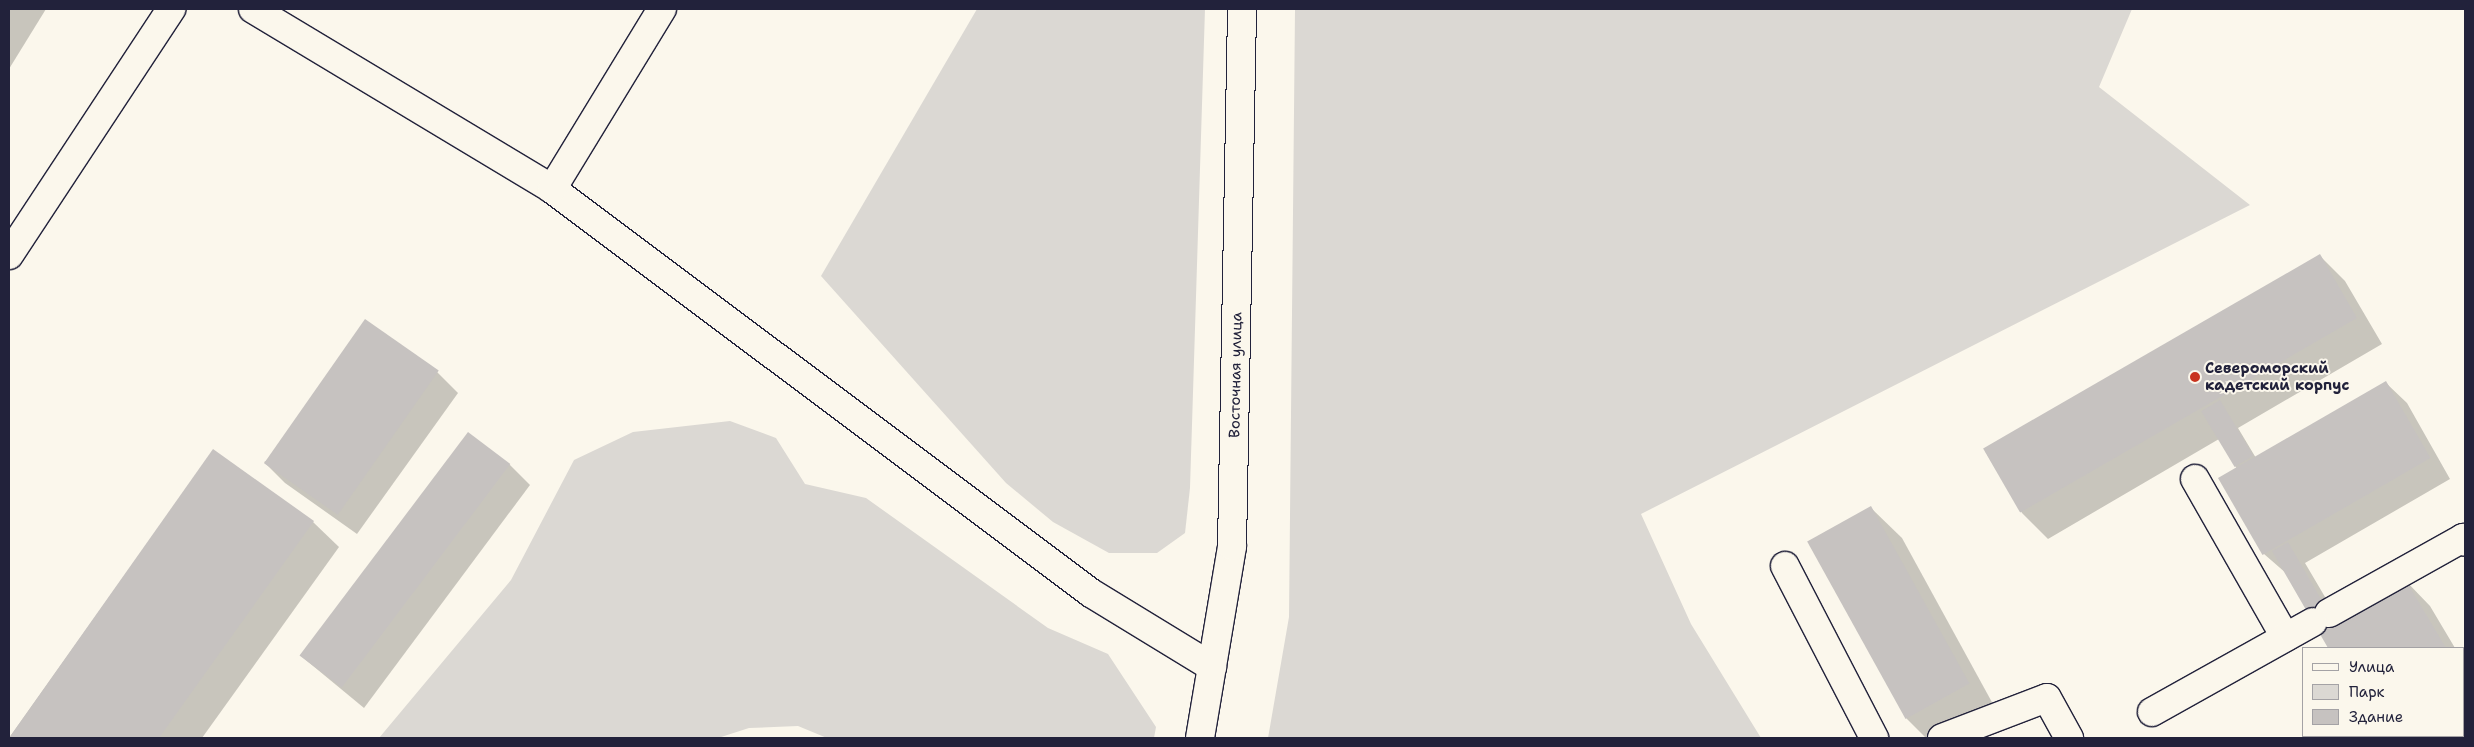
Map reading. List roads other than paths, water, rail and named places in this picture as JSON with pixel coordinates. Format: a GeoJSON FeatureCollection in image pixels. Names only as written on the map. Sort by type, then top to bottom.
{"type":"FeatureCollection","features":[{"type":"Feature","properties":{"kind":"street"},"geometry":{"type":"LineString","coordinates":[[9,255],[171,9]]}},
{"type":"Feature","properties":{"kind":"street"},"geometry":{"type":"LineString","coordinates":[[253,9],[552,190],[1091,592],[1212,667]]}},
{"type":"Feature","properties":{"kind":"street"},"geometry":{"type":"LineString","coordinates":[[552,190],[662,9]]}},
{"type":"Feature","properties":{"kind":"street","name":"Восточная улица"},"geometry":{"type":"LineString","coordinates":[[1200,738],[1232,546],[1242,9]]}},
{"type":"Feature","properties":{"kind":"street"},"geometry":{"type":"LineString","coordinates":[[2195,479],[2285,637]]}},
{"type":"Feature","properties":{"kind":"street"},"geometry":{"type":"LineString","coordinates":[[2152,712],[2463,538],[2465,542]]}},
{"type":"Feature","properties":{"kind":"street"},"geometry":{"type":"LineString","coordinates":[[1785,566],[1874,738]]}},
{"type":"Feature","properties":{"kind":"street"},"geometry":{"type":"LineString","coordinates":[[1942,738],[2047,698],[2070,738]]}},
{"type":"Feature","properties":{"kind":"place","name":"Североморский кадетский корпус"},"geometry":{"type":"Point","coordinates":[2195,377]}}]}
